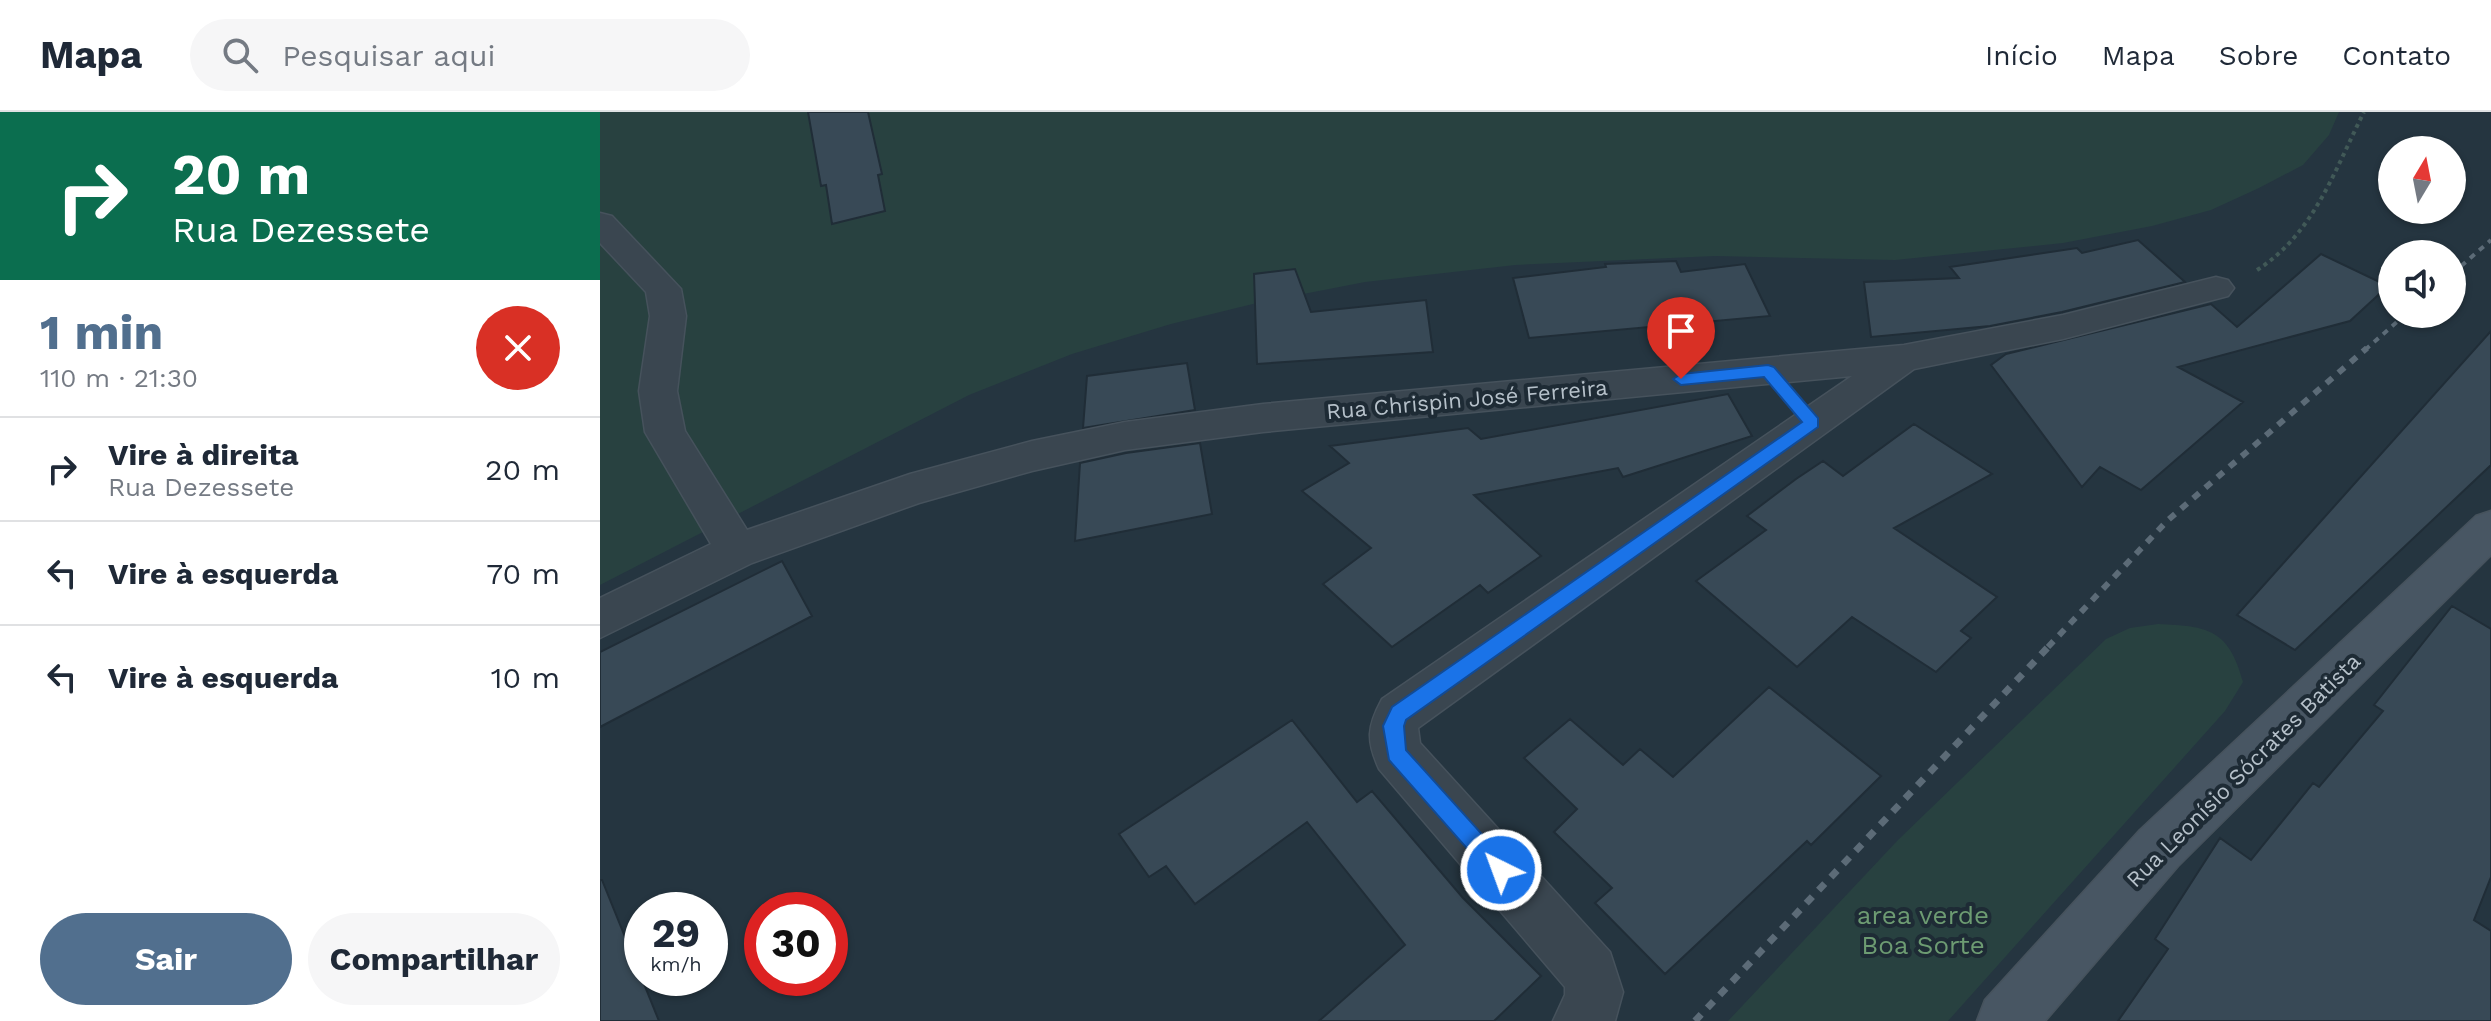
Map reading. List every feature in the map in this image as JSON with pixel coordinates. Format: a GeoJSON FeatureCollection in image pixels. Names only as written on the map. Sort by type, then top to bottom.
{"type":"FeatureCollection","features":[{"type":"Feature","properties":{"kind":"street"},"geometry":{"type":"LineString","coordinates":[[600,223],[663,289],[668,316],[658,391],[665,432],[737,551]]}},
{"type":"Feature","properties":{"kind":"street","name":"Rua Chrispin José Ferreira"},"geometry":{"type":"LineString","coordinates":[[600,619],[737,551],[910,490],[1032,456],[1125,436],[1263,418],[1904,358],[2063,327],[2216,288]]}},
{"type":"Feature","properties":{"kind":"street"},"geometry":{"type":"LineString","coordinates":[[1582,1021],[1595,1000],[1596,987],[1590,972],[1405,764],[1397,753],[1393,726],[1399,714],[1410,705],[1904,358]]}},
{"type":"Feature","properties":{"kind":"street"},"geometry":{"type":"LineString","coordinates":[[1768,371],[1813,423]]}},
{"type":"Feature","properties":{"kind":"street","name":"Rua Leonísio Sócrates Batista"},"geometry":{"type":"LineString","coordinates":[[2006,1021],[2159,848],[2491,528]]}},
{"type":"Feature","properties":{"kind":"path"},"geometry":{"type":"LineString","coordinates":[[2216,288],[2275,262],[2306,227],[2364,112]]}},
{"type":"Feature","properties":{"kind":"green space"},"geometry":{"type":"Polygon","coordinates":[[[600,112],[2339,112],[2329,135],[2303,165],[2259,188],[2211,210],[2152,226],[2063,243],[1895,260],[1715,256],[1515,265],[1365,282],[1171,324],[1072,354],[969,395],[600,585],[600,112]]]}},
{"type":"Feature","properties":{"kind":"green space","name":"area verde Boa Sorte"},"geometry":{"type":"Polygon","coordinates":[[[2158,624],[2191,627],[2214,634],[2231,651],[2243,682],[2225,711],[1948,1021],[1728,1021],[1898,840],[2106,639],[2130,628],[2158,624]]]}},
{"type":"Feature","properties":{"kind":"building"},"geometry":{"type":"Polygon","coordinates":[[[808,112],[868,112],[882,174],[878,175],[885,211],[832,224],[826,185],[821,186],[808,112]]]}},
{"type":"Feature","properties":{"kind":"building"},"geometry":{"type":"Polygon","coordinates":[[[2138,240],[2185,282],[1990,326],[1871,337],[1864,282],[1959,278],[1950,267],[2077,248],[2082,253],[2138,240]]]}},
{"type":"Feature","properties":{"kind":"building"},"geometry":{"type":"Polygon","coordinates":[[[2321,254],[2378,281],[2378,295],[2350,321],[2178,367],[2243,402],[2141,490],[2100,467],[2082,487],[1991,365],[2006,354],[2211,304],[2237,327],[2321,254]]]}},
{"type":"Feature","properties":{"kind":"building"},"geometry":{"type":"Polygon","coordinates":[[[1676,261],[1681,272],[1745,264],[1770,316],[1529,338],[1513,278],[1606,267],[1605,264],[1676,261]]]}},
{"type":"Feature","properties":{"kind":"building"},"geometry":{"type":"Polygon","coordinates":[[[1295,269],[1311,312],[1426,300],[1433,352],[1257,364],[1254,274],[1295,269]]]}},
{"type":"Feature","properties":{"kind":"building"},"geometry":{"type":"Polygon","coordinates":[[[2491,331],[2491,465],[2295,650],[2237,615],[2491,331]]]}},
{"type":"Feature","properties":{"kind":"building"},"geometry":{"type":"Polygon","coordinates":[[[1187,363],[1195,410],[1083,428],[1087,376],[1187,363]]]}},
{"type":"Feature","properties":{"kind":"building"},"geometry":{"type":"Polygon","coordinates":[[[1728,394],[1752,436],[1623,477],[1618,468],[1474,495],[1541,556],[1488,593],[1480,585],[1392,647],[1323,584],[1371,548],[1302,491],[1349,463],[1330,446],[1468,428],[1481,439],[1728,394]]]}},
{"type":"Feature","properties":{"kind":"building"},"geometry":{"type":"Polygon","coordinates":[[[1914,424],[1992,474],[1894,528],[1997,597],[1961,631],[1971,638],[1936,672],[1852,617],[1797,667],[1696,581],[1766,530],[1747,516],[1796,479],[1823,461],[1843,476],[1914,424]]]}},
{"type":"Feature","properties":{"kind":"building"},"geometry":{"type":"Polygon","coordinates":[[[1200,443],[1212,514],[1075,541],[1080,463],[1200,443]]]}},
{"type":"Feature","properties":{"kind":"building"},"geometry":{"type":"Polygon","coordinates":[[[782,561],[812,616],[600,727],[600,652],[782,561]]]}},
{"type":"Feature","properties":{"kind":"building"},"geometry":{"type":"Polygon","coordinates":[[[2452,606],[2491,629],[2491,877],[2474,920],[2491,931],[2491,1021],[2118,1021],[2168,949],[2155,939],[2220,838],[2251,860],[2313,783],[2319,787],[2383,711],[2374,705],[2452,606]]]}},
{"type":"Feature","properties":{"kind":"building"},"geometry":{"type":"Polygon","coordinates":[[[1769,687],[1881,776],[1811,845],[1807,841],[1665,974],[1595,903],[1612,888],[1554,832],[1577,809],[1524,758],[1570,719],[1623,765],[1640,749],[1673,777],[1769,687]]]}},
{"type":"Feature","properties":{"kind":"building"},"geometry":{"type":"Polygon","coordinates":[[[1292,720],[1357,802],[1372,791],[1463,898],[1541,976],[1494,1021],[1319,1021],[1405,945],[1307,822],[1195,904],[1166,866],[1149,877],[1119,834],[1292,720]]]}},
{"type":"Feature","properties":{"kind":"building"},"geometry":{"type":"Polygon","coordinates":[[[602,880],[624,934],[624,996],[649,996],[659,1021],[600,1021],[602,880]]]}},
{"type":"Feature","properties":{"kind":"railway"},"geometry":{"type":"LineString","coordinates":[[2466,262],[2491,240]]}},
{"type":"Feature","properties":{"kind":"railway"},"geometry":{"type":"LineString","coordinates":[[2365,350],[2390,328]]}},
{"type":"Feature","properties":{"kind":"railway"},"geometry":{"type":"LineString","coordinates":[[2048,647],[2168,520],[2367,348]]}},
{"type":"Feature","properties":{"kind":"railway"},"geometry":{"type":"LineString","coordinates":[[1695,1021],[2050,645]]}},
{"type":"Feature","properties":{"kind":"route"},"geometry":{"type":"LineString","coordinates":[[1501,870],[1405,764],[1393,741],[1393,726],[1399,714],[1410,705],[1813,423],[1768,371],[1681,379]]}}]}
